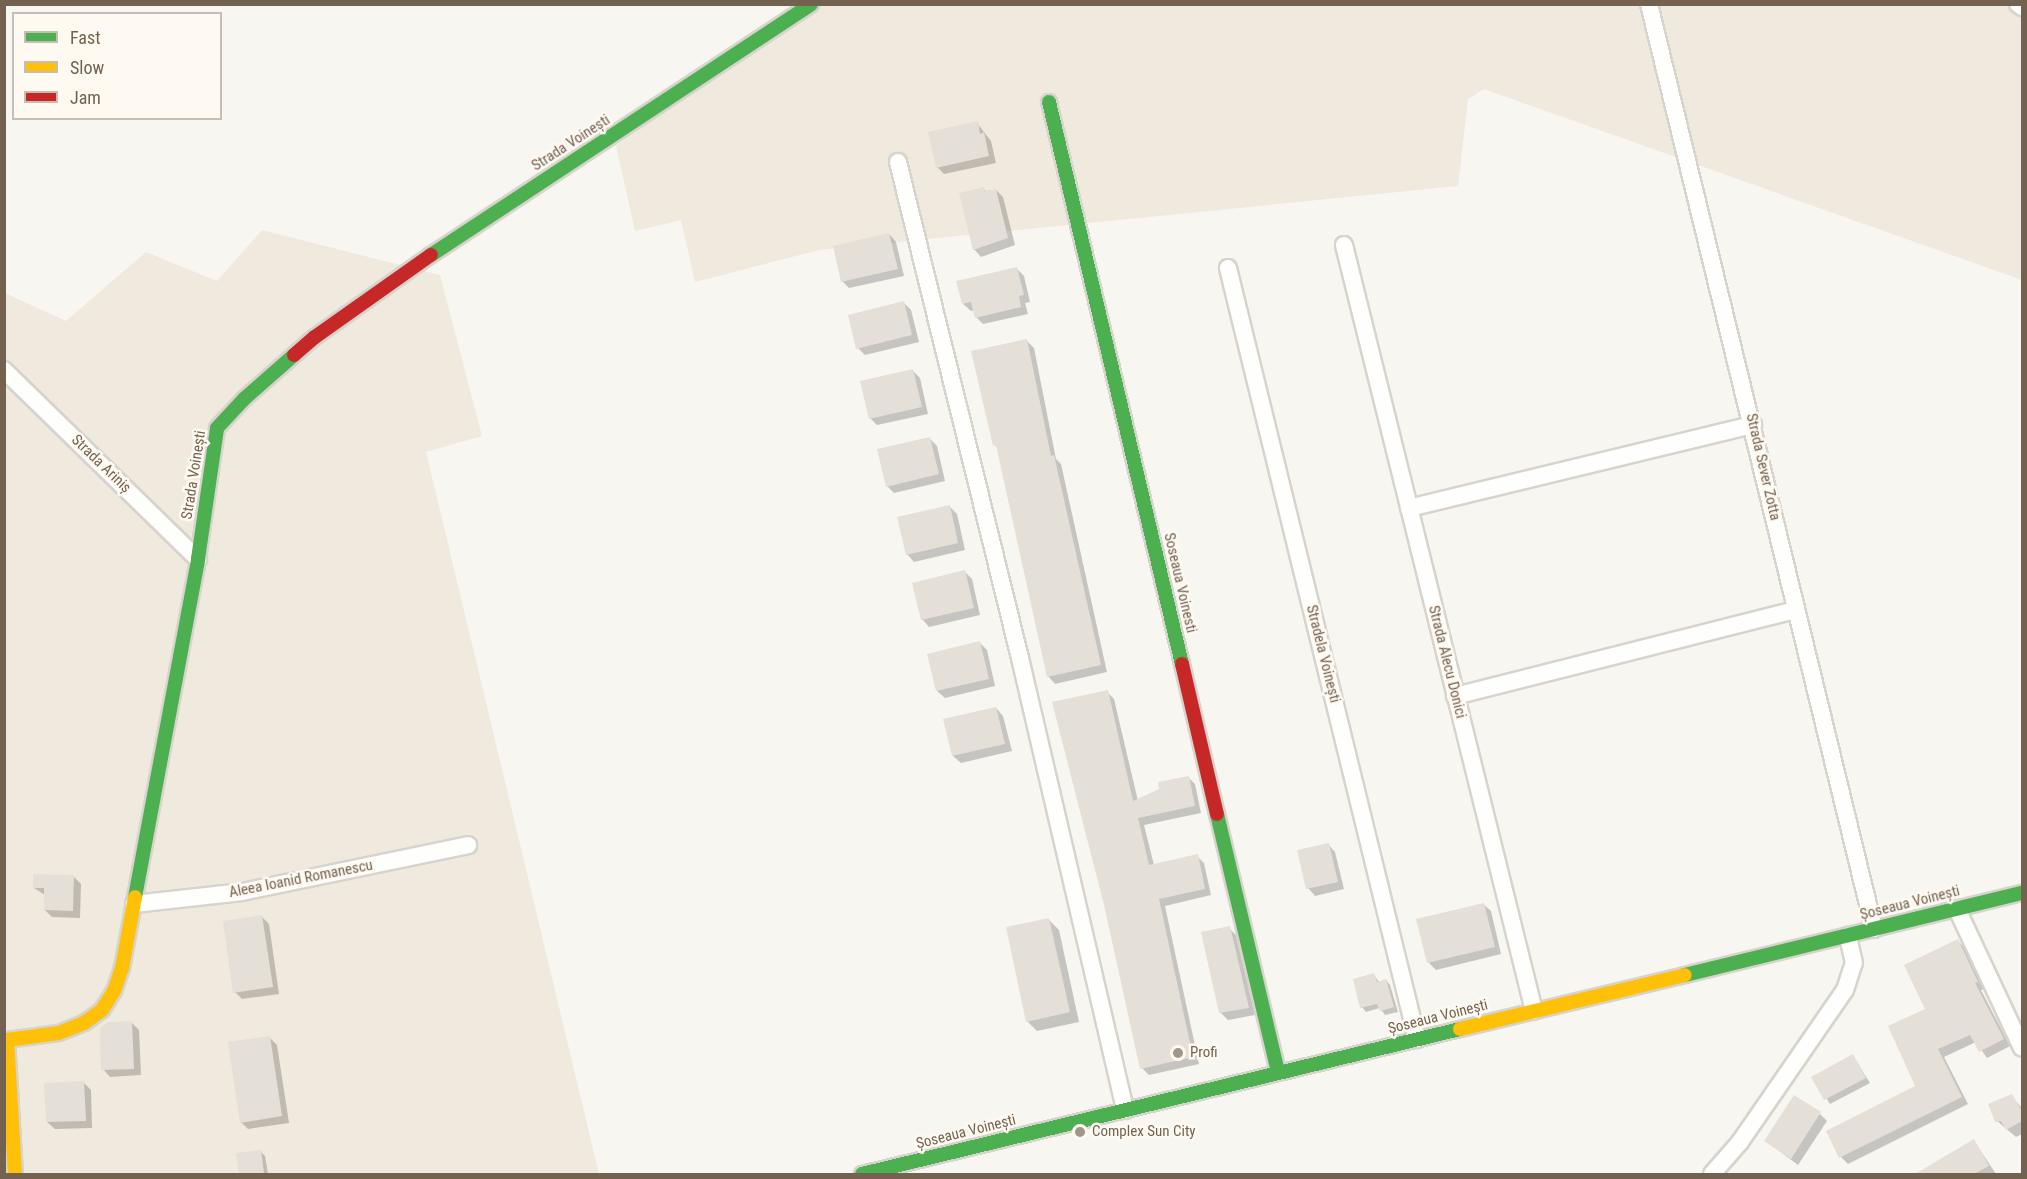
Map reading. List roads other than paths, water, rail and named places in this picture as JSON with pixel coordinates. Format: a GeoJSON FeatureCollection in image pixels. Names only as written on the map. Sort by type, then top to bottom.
{"type":"FeatureCollection","features":[{"type":"Feature","properties":{"kind":"street","name":"Strada Voinești"},"geometry":{"type":"LineString","coordinates":[[15,1174],[6,1040],[58,1033],[84,1023],[102,1010],[114,991],[122,969],[198,559],[217,428],[244,399],[315,337],[440,249],[811,4]]}},
{"type":"Feature","properties":{"kind":"street","name":"Strada Sever Zotta"},"geometry":{"type":"LineString","coordinates":[[1649,4],[1874,929]]}},
{"type":"Feature","properties":{"kind":"street"},"geometry":{"type":"LineString","coordinates":[[2018,4],[2022,7]]}},
{"type":"Feature","properties":{"kind":"street","name":"Soseaua Voinesti"},"geometry":{"type":"LineString","coordinates":[[1049,102],[1278,1072]]}},
{"type":"Feature","properties":{"kind":"street"},"geometry":{"type":"LineString","coordinates":[[898,162],[1018,648],[1125,1110]]}},
{"type":"Feature","properties":{"kind":"street","name":"Strada Alecu Donici"},"geometry":{"type":"LineString","coordinates":[[1344,245],[1534,1011]]}},
{"type":"Feature","properties":{"kind":"street","name":"Stradela Voinești"},"geometry":{"type":"LineString","coordinates":[[1228,268],[1417,1039]]}},
{"type":"Feature","properties":{"kind":"street","name":"Strada Ariniș"},"geometry":{"type":"LineString","coordinates":[[4,370],[198,559]]}},
{"type":"Feature","properties":{"kind":"street"},"geometry":{"type":"LineString","coordinates":[[1409,508],[1753,425]]}},
{"type":"Feature","properties":{"kind":"street"},"geometry":{"type":"LineString","coordinates":[[1455,696],[1796,610]]}},
{"type":"Feature","properties":{"kind":"street","name":"Aleea Ioanid Romanescu"},"geometry":{"type":"LineString","coordinates":[[134,904],[242,892],[468,845]]}},
{"type":"Feature","properties":{"kind":"street","name":"Șoseaua Voinești"},"geometry":{"type":"LineString","coordinates":[[862,1174],[2022,893]]}},
{"type":"Feature","properties":{"kind":"street"},"geometry":{"type":"LineString","coordinates":[[1957,909],[2022,1048]]}},
{"type":"Feature","properties":{"kind":"street"},"geometry":{"type":"LineString","coordinates":[[1712,1174],[1740,1142],[1845,990],[1854,963],[1848,936]]}},
{"type":"Feature","properties":{"kind":"place","name":"Profi"},"geometry":{"type":"Point","coordinates":[1178,1053]}},
{"type":"Feature","properties":{"kind":"place","name":"Complex Sun City"},"geometry":{"type":"Point","coordinates":[1080,1132]}}]}
